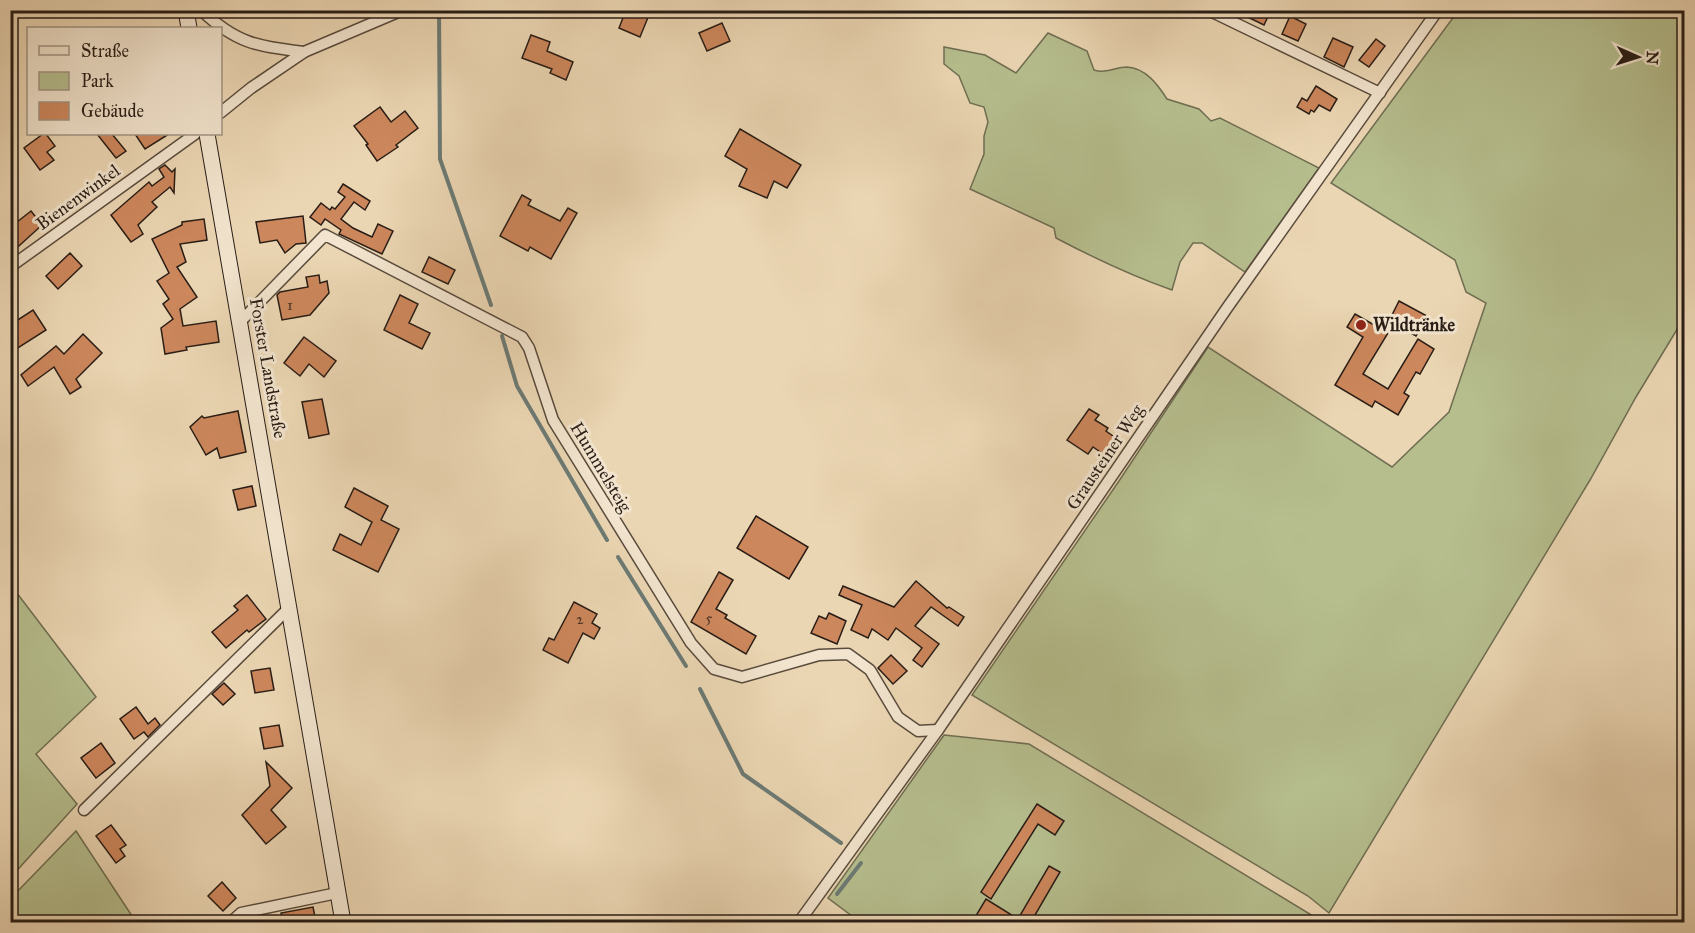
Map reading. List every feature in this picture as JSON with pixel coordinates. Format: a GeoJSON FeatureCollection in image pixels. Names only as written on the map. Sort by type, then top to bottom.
{"type":"FeatureCollection","features":[{"type":"Feature","properties":{"kind":"main road"},"geometry":{"type":"LineString","coordinates":[[186,10],[189,27]]}},
{"type":"Feature","properties":{"kind":"main road","name":"Forster Landstraße"},"geometry":{"type":"LineString","coordinates":[[207,135],[343,922]]}},
{"type":"Feature","properties":{"kind":"street"},"geometry":{"type":"LineString","coordinates":[[201,10],[236,38],[262,46],[304,52]]}},
{"type":"Feature","properties":{"kind":"street"},"geometry":{"type":"LineString","coordinates":[[222,111],[251,88],[304,52],[403,10]]}},
{"type":"Feature","properties":{"kind":"street"},"geometry":{"type":"LineString","coordinates":[[1208,10],[1380,93]]}},
{"type":"Feature","properties":{"kind":"street","name":"Grausteiner Weg"},"geometry":{"type":"LineString","coordinates":[[799,922],[938,730],[1206,339],[1438,10]]}},
{"type":"Feature","properties":{"kind":"street","name":"Bienenwinkel"},"geometry":{"type":"LineString","coordinates":[[10,267],[194,135]]}},
{"type":"Feature","properties":{"kind":"street","name":"Hummelsteig"},"geometry":{"type":"LineString","coordinates":[[241,321],[325,235],[522,337],[529,348],[553,420],[691,643],[714,669],[742,677],[819,655],[848,654],[870,670],[898,717],[918,731],[938,730]]}},
{"type":"Feature","properties":{"kind":"street"},"geometry":{"type":"LineString","coordinates":[[84,810],[288,609]]}},
{"type":"Feature","properties":{"kind":"street"},"geometry":{"type":"LineString","coordinates":[[231,922],[241,913],[337,893]]}},
{"type":"Feature","properties":{"kind":"green space"},"geometry":{"type":"Polygon","coordinates":[[[1458,11],[1684,11],[1684,318],[1636,397],[1590,480],[1329,913],[1308,896],[972,695],[1208,347],[1392,467],[1449,412],[1486,303],[1466,292],[1455,260],[1331,183],[1458,11]]]}},
{"type":"Feature","properties":{"kind":"green space"},"geometry":{"type":"Polygon","coordinates":[[[1048,33],[1087,51],[1094,70],[1103,71],[1127,67],[1140,70],[1155,83],[1167,99],[1199,109],[1211,121],[1220,118],[1319,168],[1245,272],[1202,243],[1193,243],[1180,262],[1172,290],[1085,253],[1056,238],[1054,228],[970,189],[984,154],[984,136],[988,122],[984,107],[970,103],[959,76],[944,64],[944,47],[985,55],[1016,73],[1048,33]]]}},
{"type":"Feature","properties":{"kind":"green space"},"geometry":{"type":"Polygon","coordinates":[[[10,584],[96,697],[36,754],[77,804],[11,877],[10,584]]]}},
{"type":"Feature","properties":{"kind":"green space"},"geometry":{"type":"Polygon","coordinates":[[[944,735],[1029,744],[1323,922],[860,922],[828,898],[944,735]]]}},
{"type":"Feature","properties":{"kind":"green space"},"geometry":{"type":"Polygon","coordinates":[[[76,831],[136,922],[11,922],[11,898],[76,831]]]}},
{"type":"Feature","properties":{"kind":"building"},"geometry":{"type":"Polygon","coordinates":[[[626,10],[651,10],[640,37],[619,28],[626,10]]]}},
{"type":"Feature","properties":{"kind":"building"},"geometry":{"type":"Polygon","coordinates":[[[1233,10],[1271,10],[1264,25],[1233,10]]]}},
{"type":"Feature","properties":{"kind":"building"},"geometry":{"type":"Polygon","coordinates":[[[1290,16],[1306,24],[1298,41],[1282,34],[1290,16]]]}},
{"type":"Feature","properties":{"kind":"building"},"geometry":{"type":"Polygon","coordinates":[[[722,23],[730,41],[707,51],[699,33],[722,23]]]}},
{"type":"Feature","properties":{"kind":"building"},"geometry":{"type":"Polygon","coordinates":[[[531,35],[550,42],[547,51],[573,62],[566,80],[550,73],[552,69],[522,58],[531,35]]]}},
{"type":"Feature","properties":{"kind":"building"},"geometry":{"type":"Polygon","coordinates":[[[1333,38],[1353,47],[1344,67],[1324,57],[1333,38]]]}},
{"type":"Feature","properties":{"kind":"building"},"geometry":{"type":"Polygon","coordinates":[[[1376,39],[1385,46],[1369,67],[1359,60],[1376,39]]]}},
{"type":"Feature","properties":{"kind":"building"},"geometry":{"type":"Polygon","coordinates":[[[1316,86],[1337,99],[1330,111],[1319,105],[1314,112],[1311,110],[1309,114],[1297,107],[1302,98],[1307,101],[1316,86]]]}},
{"type":"Feature","properties":{"kind":"building"},"geometry":{"type":"Polygon","coordinates":[[[380,107],[391,122],[405,111],[418,128],[396,145],[398,147],[377,161],[366,145],[368,144],[354,126],[380,107]]]}},
{"type":"Feature","properties":{"kind":"building"},"geometry":{"type":"Polygon","coordinates":[[[740,129],[801,165],[787,188],[774,181],[767,198],[739,186],[747,169],[725,156],[740,129]]]}},
{"type":"Feature","properties":{"kind":"building"},"geometry":{"type":"Polygon","coordinates":[[[42,135],[47,135],[55,146],[47,152],[54,160],[40,170],[24,148],[42,135]]]}},
{"type":"Feature","properties":{"kind":"building"},"geometry":{"type":"Polygon","coordinates":[[[98,135],[113,135],[126,151],[116,158],[98,135]]]}},
{"type":"Feature","properties":{"kind":"building"},"geometry":{"type":"Polygon","coordinates":[[[136,135],[167,135],[145,149],[136,135]]]}},
{"type":"Feature","properties":{"kind":"building"},"geometry":{"type":"Polygon","coordinates":[[[165,165],[172,172],[175,169],[174,193],[170,187],[152,202],[157,207],[138,225],[143,234],[131,242],[111,215],[149,182],[152,186],[164,177],[159,169],[165,165]]]}},
{"type":"Feature","properties":{"kind":"building"},"geometry":{"type":"Polygon","coordinates":[[[343,184],[370,201],[365,210],[354,202],[341,219],[372,237],[378,224],[393,231],[382,254],[339,234],[341,230],[325,219],[321,225],[310,217],[321,203],[330,210],[332,207],[335,209],[345,197],[338,192],[343,184]]]}},
{"type":"Feature","properties":{"kind":"building"},"geometry":{"type":"Polygon","coordinates":[[[522,195],[531,200],[528,205],[560,221],[568,208],[577,213],[551,259],[530,247],[528,251],[500,236],[522,195]]]}},
{"type":"Feature","properties":{"kind":"building"},"geometry":{"type":"Polygon","coordinates":[[[31,211],[42,225],[10,254],[10,215],[17,222],[31,211]]]}},
{"type":"Feature","properties":{"kind":"building"},"geometry":{"type":"Polygon","coordinates":[[[303,216],[306,243],[296,244],[285,253],[277,240],[260,243],[256,222],[303,216]]]}},
{"type":"Feature","properties":{"kind":"building"},"geometry":{"type":"Polygon","coordinates":[[[204,219],[207,240],[180,244],[186,262],[177,267],[197,297],[180,309],[183,326],[216,321],[219,342],[186,347],[187,350],[165,354],[161,328],[173,319],[163,304],[169,299],[157,281],[169,273],[152,239],[182,225],[182,222],[204,219]]]}},
{"type":"Feature","properties":{"kind":"building"},"geometry":{"type":"Polygon","coordinates":[[[70,253],[82,266],[58,289],[46,276],[70,253]]]}},
{"type":"Feature","properties":{"kind":"building"},"geometry":{"type":"Polygon","coordinates":[[[429,257],[455,270],[448,284],[422,272],[429,257]]]}},
{"type":"Feature","properties":{"kind":"building"},"geometry":{"type":"Polygon","coordinates":[[[319,275],[320,283],[327,281],[329,293],[310,315],[282,320],[277,295],[280,292],[308,287],[306,277],[319,275]]]}},
{"type":"Feature","properties":{"kind":"building"},"geometry":{"type":"Polygon","coordinates":[[[400,295],[418,304],[409,323],[430,333],[422,349],[384,330],[400,295]]]}},
{"type":"Feature","properties":{"kind":"building"},"geometry":{"type":"Polygon","coordinates":[[[1399,301],[1427,316],[1416,336],[1389,321],[1399,301]]]}},
{"type":"Feature","properties":{"kind":"building"},"geometry":{"type":"Polygon","coordinates":[[[33,310],[46,330],[10,353],[10,325],[33,310]]]}},
{"type":"Feature","properties":{"kind":"building"},"geometry":{"type":"Polygon","coordinates":[[[1355,314],[1388,333],[1363,374],[1388,389],[1418,339],[1434,349],[1420,374],[1416,372],[1404,393],[1409,396],[1398,415],[1375,401],[1372,407],[1335,385],[1363,337],[1347,327],[1355,314]]]}},
{"type":"Feature","properties":{"kind":"building"},"geometry":{"type":"Polygon","coordinates":[[[83,334],[102,353],[76,379],[81,387],[70,394],[54,367],[28,386],[21,375],[56,346],[64,354],[83,334]]]}},
{"type":"Feature","properties":{"kind":"building"},"geometry":{"type":"Polygon","coordinates":[[[304,337],[336,361],[324,377],[309,364],[300,376],[284,363],[304,337]]]}},
{"type":"Feature","properties":{"kind":"building"},"geometry":{"type":"Polygon","coordinates":[[[322,399],[329,434],[309,438],[302,402],[322,399]]]}},
{"type":"Feature","properties":{"kind":"building"},"geometry":{"type":"Polygon","coordinates":[[[1089,409],[1099,415],[1095,420],[1108,428],[1106,431],[1120,441],[1109,458],[1093,447],[1088,454],[1067,440],[1089,409]]]}},
{"type":"Feature","properties":{"kind":"building"},"geometry":{"type":"Polygon","coordinates":[[[238,411],[246,452],[220,458],[217,448],[206,455],[190,427],[202,416],[204,418],[238,411]]]}},
{"type":"Feature","properties":{"kind":"building"},"geometry":{"type":"Polygon","coordinates":[[[252,486],[256,506],[238,510],[233,490],[252,486]]]}},
{"type":"Feature","properties":{"kind":"building"},"geometry":{"type":"Polygon","coordinates":[[[354,488],[388,506],[381,520],[399,529],[378,572],[333,550],[340,534],[361,545],[372,522],[345,507],[354,488]]]}},
{"type":"Feature","properties":{"kind":"building"},"geometry":{"type":"Polygon","coordinates":[[[756,516],[808,547],[789,579],[737,548],[756,516]]]}},
{"type":"Feature","properties":{"kind":"building"},"geometry":{"type":"Polygon","coordinates":[[[719,572],[733,580],[716,609],[727,615],[725,618],[756,636],[746,654],[691,622],[719,572]]]}},
{"type":"Feature","properties":{"kind":"building"},"geometry":{"type":"Polygon","coordinates":[[[916,581],[947,608],[949,607],[964,617],[958,626],[931,607],[915,626],[939,644],[922,667],[913,660],[922,648],[896,628],[888,640],[872,629],[868,638],[851,630],[862,605],[839,595],[843,586],[894,607],[916,581]]]}},
{"type":"Feature","properties":{"kind":"building"},"geometry":{"type":"Polygon","coordinates":[[[247,595],[266,619],[249,632],[247,630],[226,648],[212,632],[238,610],[234,606],[247,595]]]}},
{"type":"Feature","properties":{"kind":"building"},"geometry":{"type":"Polygon","coordinates":[[[574,602],[597,614],[592,623],[600,628],[594,639],[583,633],[568,663],[543,650],[549,638],[554,640],[574,602]]]}},
{"type":"Feature","properties":{"kind":"building"},"geometry":{"type":"Polygon","coordinates":[[[829,613],[846,621],[837,644],[811,633],[819,616],[826,619],[829,613]]]}},
{"type":"Feature","properties":{"kind":"building"},"geometry":{"type":"Polygon","coordinates":[[[891,655],[907,671],[893,684],[878,668],[891,655]]]}},
{"type":"Feature","properties":{"kind":"building"},"geometry":{"type":"Polygon","coordinates":[[[270,668],[274,690],[255,693],[251,671],[270,668]]]}},
{"type":"Feature","properties":{"kind":"building"},"geometry":{"type":"Polygon","coordinates":[[[224,683],[235,694],[223,705],[212,694],[224,683]]]}},
{"type":"Feature","properties":{"kind":"building"},"geometry":{"type":"Polygon","coordinates":[[[136,707],[148,724],[155,718],[160,725],[148,737],[144,732],[134,739],[120,719],[136,707]]]}},
{"type":"Feature","properties":{"kind":"building"},"geometry":{"type":"Polygon","coordinates":[[[279,725],[283,746],[264,749],[260,728],[279,725]]]}},
{"type":"Feature","properties":{"kind":"building"},"geometry":{"type":"Polygon","coordinates":[[[101,743],[115,763],[96,778],[81,758],[101,743]]]}},
{"type":"Feature","properties":{"kind":"building"},"geometry":{"type":"Polygon","coordinates":[[[266,762],[292,788],[271,810],[286,827],[266,844],[242,815],[270,786],[266,762]]]}},
{"type":"Feature","properties":{"kind":"building"},"geometry":{"type":"Polygon","coordinates":[[[1037,804],[1064,821],[1055,835],[1038,824],[991,899],[981,892],[1037,804]]]}},
{"type":"Feature","properties":{"kind":"building"},"geometry":{"type":"Polygon","coordinates":[[[111,825],[126,845],[120,849],[125,856],[116,863],[96,836],[111,825]]]}},
{"type":"Feature","properties":{"kind":"building"},"geometry":{"type":"Polygon","coordinates":[[[1049,866],[1060,872],[1031,922],[980,922],[974,919],[986,899],[1018,919],[1049,866]]]}},
{"type":"Feature","properties":{"kind":"building"},"geometry":{"type":"Polygon","coordinates":[[[222,882],[236,898],[223,911],[208,896],[222,882]]]}},
{"type":"Feature","properties":{"kind":"building"},"geometry":{"type":"Polygon","coordinates":[[[313,907],[315,917],[283,922],[281,913],[313,907]]]}},
{"type":"Feature","properties":{"kind":"waterway"},"geometry":{"type":"LineString","coordinates":[[439,10],[440,159],[491,305]]}},
{"type":"Feature","properties":{"kind":"waterway"},"geometry":{"type":"LineString","coordinates":[[502,336],[517,386],[607,540]]}},
{"type":"Feature","properties":{"kind":"waterway"},"geometry":{"type":"LineString","coordinates":[[618,557],[686,666]]}},
{"type":"Feature","properties":{"kind":"waterway"},"geometry":{"type":"LineString","coordinates":[[700,689],[743,774],[841,843]]}},
{"type":"Feature","properties":{"kind":"waterway"},"geometry":{"type":"LineString","coordinates":[[837,894],[861,863]]}},
{"type":"Feature","properties":{"kind":"place","name":"Wildtränke"},"geometry":{"type":"Point","coordinates":[1361,325]}}]}
